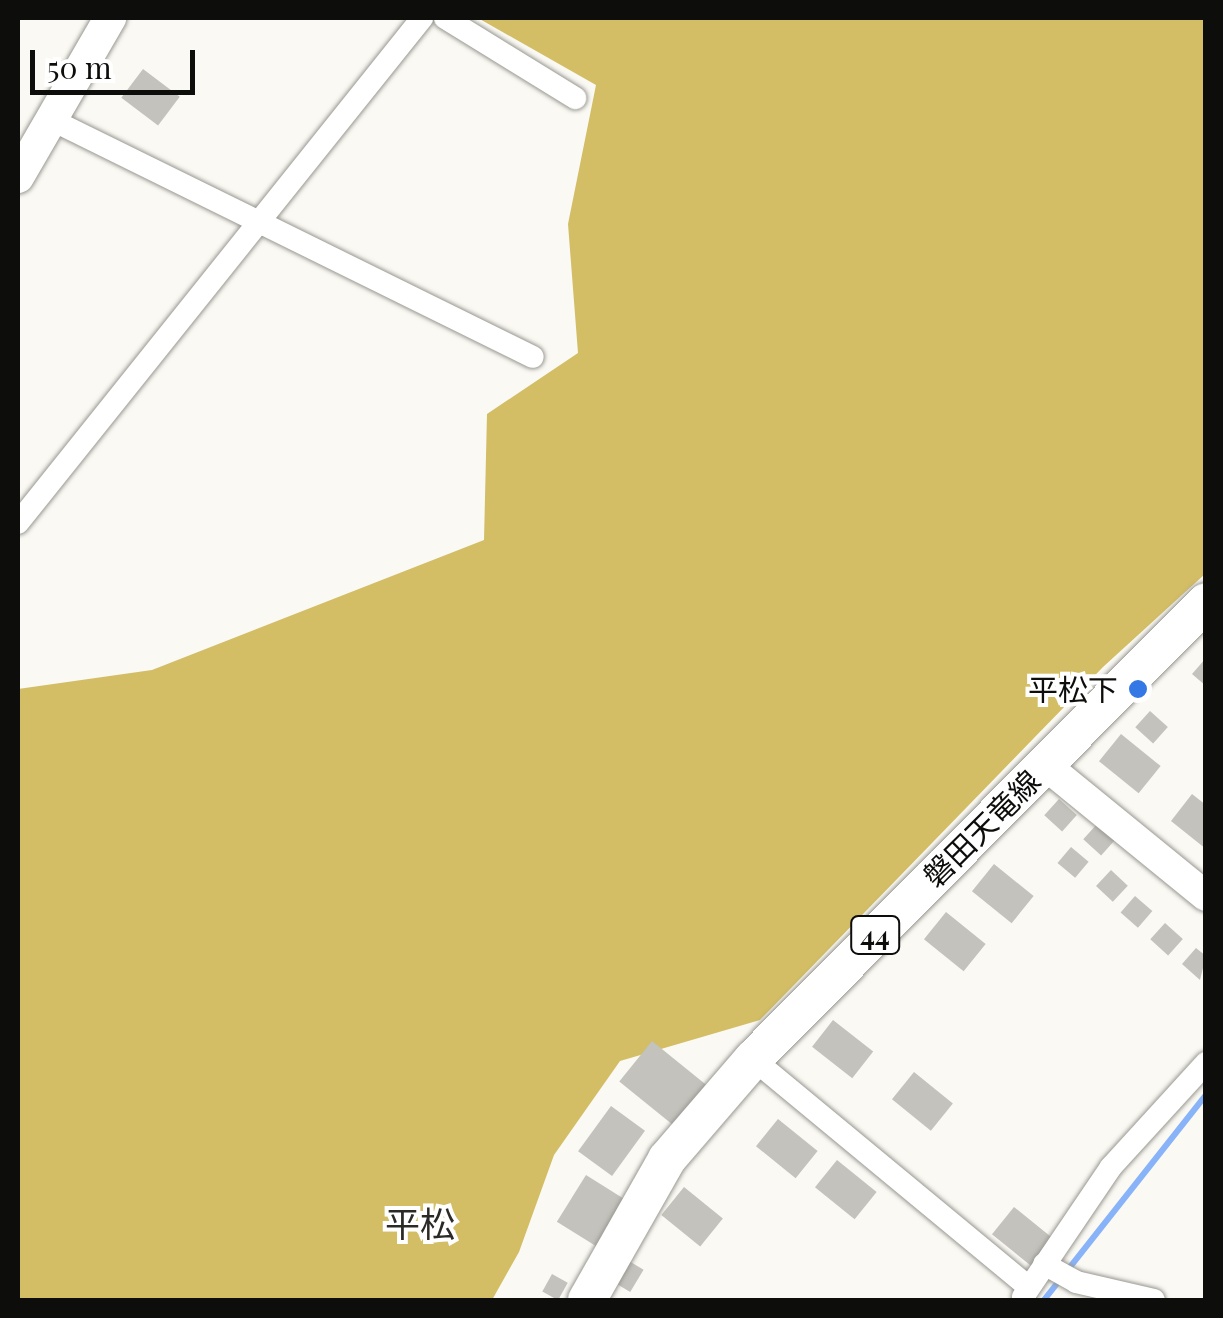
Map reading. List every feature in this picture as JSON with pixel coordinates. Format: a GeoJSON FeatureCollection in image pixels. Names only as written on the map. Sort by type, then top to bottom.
{"type":"FeatureCollection","features":[{"type":"Feature","properties":{"kind":"main road"},"geometry":{"type":"LineString","coordinates":[[18,176],[110,18]]}},
{"type":"Feature","properties":{"kind":"main road","name":"磐田天竜線"},"geometry":{"type":"LineString","coordinates":[[587,1300],[667,1158],[752,1059],[1206,602]]}},
{"type":"Feature","properties":{"kind":"street"},"geometry":{"type":"LineString","coordinates":[[18,523],[422,18]]}},
{"type":"Feature","properties":{"kind":"street"},"geometry":{"type":"LineString","coordinates":[[444,18],[575,98]]}},
{"type":"Feature","properties":{"kind":"street"},"geometry":{"type":"LineString","coordinates":[[50,119],[534,357]]}},
{"type":"Feature","properties":{"kind":"street"},"geometry":{"type":"LineString","coordinates":[[1044,764],[1206,896]]}},
{"type":"Feature","properties":{"kind":"street"},"geometry":{"type":"LineString","coordinates":[[752,1059],[1025,1294],[1110,1166],[1206,1063]]}},
{"type":"Feature","properties":{"kind":"street"},"geometry":{"type":"LineString","coordinates":[[1044,1264],[1071,1291],[1154,1300]]}},
{"type":"Feature","properties":{"kind":"shaded area"},"geometry":{"type":"Polygon","coordinates":[[[478,18],[1205,18],[1205,574],[1103,667],[760,1020],[620,1061],[554,1155],[519,1252],[492,1300],[18,1300],[18,689],[152,670],[484,540],[487,414],[578,353],[568,224],[596,85],[478,18]]]}},
{"type":"Feature","properties":{"kind":"building"},"geometry":{"type":"Polygon","coordinates":[[[143,69],[180,97],[158,125],[121,98],[143,69]]]}},
{"type":"Feature","properties":{"kind":"building"},"geometry":{"type":"Polygon","coordinates":[[[1206,658],[1206,686],[1192,674],[1206,658]]]}},
{"type":"Feature","properties":{"kind":"building"},"geometry":{"type":"Polygon","coordinates":[[[1150,711],[1168,727],[1153,743],[1135,727],[1150,711]]]}},
{"type":"Feature","properties":{"kind":"building"},"geometry":{"type":"Polygon","coordinates":[[[1121,734],[1161,766],[1139,793],[1099,761],[1121,734]]]}},
{"type":"Feature","properties":{"kind":"building"},"geometry":{"type":"Polygon","coordinates":[[[1192,794],[1206,805],[1206,849],[1171,821],[1192,794]]]}},
{"type":"Feature","properties":{"kind":"building"},"geometry":{"type":"Polygon","coordinates":[[[1059,799],[1077,815],[1062,831],[1044,815],[1059,799]]]}},
{"type":"Feature","properties":{"kind":"building"},"geometry":{"type":"Polygon","coordinates":[[[1098,823],[1116,839],[1101,855],[1083,839],[1098,823]]]}},
{"type":"Feature","properties":{"kind":"building"},"geometry":{"type":"Polygon","coordinates":[[[1071,847],[1089,862],[1075,878],[1058,863],[1071,847]]]}},
{"type":"Feature","properties":{"kind":"building"},"geometry":{"type":"Polygon","coordinates":[[[994,864],[1034,896],[1012,923],[972,891],[994,864]]]}},
{"type":"Feature","properties":{"kind":"building"},"geometry":{"type":"Polygon","coordinates":[[[1111,870],[1128,886],[1113,902],[1096,886],[1111,870]]]}},
{"type":"Feature","properties":{"kind":"building"},"geometry":{"type":"Polygon","coordinates":[[[1135,896],[1152,911],[1138,928],[1121,913],[1135,896]]]}},
{"type":"Feature","properties":{"kind":"building"},"geometry":{"type":"Polygon","coordinates":[[[946,912],[986,944],[964,971],[924,939],[946,912]]]}},
{"type":"Feature","properties":{"kind":"building"},"geometry":{"type":"Polygon","coordinates":[[[1165,923],[1183,939],[1168,955],[1150,939],[1165,923]]]}},
{"type":"Feature","properties":{"kind":"building"},"geometry":{"type":"Polygon","coordinates":[[[1196,948],[1206,956],[1200,980],[1182,964],[1196,948]]]}},
{"type":"Feature","properties":{"kind":"building"},"geometry":{"type":"Polygon","coordinates":[[[833,1020],[873,1051],[852,1078],[812,1047],[833,1020]]]}},
{"type":"Feature","properties":{"kind":"building"},"geometry":{"type":"Polygon","coordinates":[[[652,1041],[706,1085],[674,1125],[619,1081],[652,1041]]]}},
{"type":"Feature","properties":{"kind":"building"},"geometry":{"type":"Polygon","coordinates":[[[914,1072],[953,1103],[931,1131],[892,1099],[914,1072]]]}},
{"type":"Feature","properties":{"kind":"building"},"geometry":{"type":"Polygon","coordinates":[[[611,1106],[645,1131],[612,1176],[578,1151],[611,1106]]]}},
{"type":"Feature","properties":{"kind":"building"},"geometry":{"type":"Polygon","coordinates":[[[778,1119],[818,1151],[796,1178],[756,1146],[778,1119]]]}},
{"type":"Feature","properties":{"kind":"building"},"geometry":{"type":"Polygon","coordinates":[[[837,1160],[877,1192],[855,1219],[815,1187],[837,1160]]]}},
{"type":"Feature","properties":{"kind":"building"},"geometry":{"type":"Polygon","coordinates":[[[586,1175],[625,1199],[596,1246],[557,1222],[586,1175]]]}},
{"type":"Feature","properties":{"kind":"building"},"geometry":{"type":"Polygon","coordinates":[[[684,1187],[723,1218],[700,1246],[661,1215],[684,1187]]]}},
{"type":"Feature","properties":{"kind":"building"},"geometry":{"type":"Polygon","coordinates":[[[1014,1207],[1054,1239],[1032,1266],[992,1234],[1014,1207]]]}},
{"type":"Feature","properties":{"kind":"building"},"geometry":{"type":"Polygon","coordinates":[[[629,1261],[644,1270],[630,1292],[616,1283],[629,1261]]]}},
{"type":"Feature","properties":{"kind":"building"},"geometry":{"type":"Polygon","coordinates":[[[552,1274],[568,1283],[558,1300],[542,1291],[552,1274]]]}},
{"type":"Feature","properties":{"kind":"waterway"},"geometry":{"type":"LineString","coordinates":[[1044,1300],[1206,1095]]}},
{"type":"Feature","properties":{"kind":"place","name":"平松下"},"geometry":{"type":"Point","coordinates":[1138,689]}},
{"type":"Feature","properties":{"kind":"district","name":"平松"},"geometry":{"type":"Point","coordinates":[420,1223]}}]}
